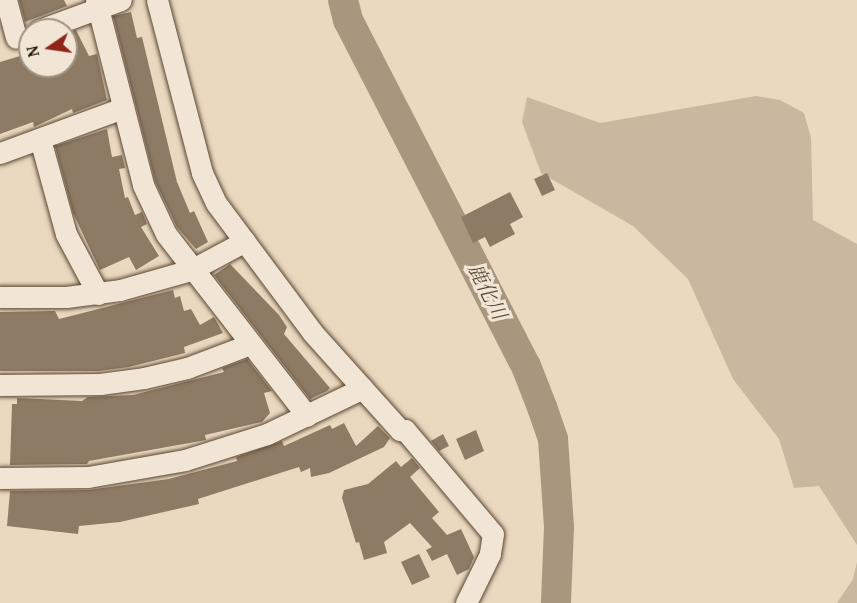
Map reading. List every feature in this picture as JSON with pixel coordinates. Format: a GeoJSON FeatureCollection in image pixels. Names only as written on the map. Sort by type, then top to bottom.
{"type":"FeatureCollection","features":[{"type":"Feature","properties":{"kind":"street"},"geometry":{"type":"LineString","coordinates":[[6,0],[15,38]]}},
{"type":"Feature","properties":{"kind":"street"},"geometry":{"type":"LineString","coordinates":[[66,18],[97,4],[121,0]]}},
{"type":"Feature","properties":{"kind":"street"},"geometry":{"type":"LineString","coordinates":[[157,0],[208,190],[312,332],[400,430],[405,430],[493,534],[490,554],[466,603]]}},
{"type":"Feature","properties":{"kind":"street"},"geometry":{"type":"LineString","coordinates":[[97,4],[123,108],[152,207],[191,270],[248,345],[307,416]]}},
{"type":"Feature","properties":{"kind":"street"},"geometry":{"type":"LineString","coordinates":[[0,153],[123,108]]}},
{"type":"Feature","properties":{"kind":"street"},"geometry":{"type":"LineString","coordinates":[[40,139],[66,234],[98,294]]}},
{"type":"Feature","properties":{"kind":"street"},"geometry":{"type":"LineString","coordinates":[[0,297],[98,294],[191,270],[245,241]]}},
{"type":"Feature","properties":{"kind":"street"},"geometry":{"type":"LineString","coordinates":[[0,385],[100,384],[144,378],[187,368],[248,345]]}},
{"type":"Feature","properties":{"kind":"street"},"geometry":{"type":"LineString","coordinates":[[0,478],[68,478],[154,467],[224,449],[307,416],[363,388]]}},
{"type":"Feature","properties":{"kind":"shaded area"},"geometry":{"type":"Polygon","coordinates":[[[756,96],[780,100],[804,113],[811,138],[813,220],[857,244],[857,545],[819,486],[794,488],[779,439],[733,379],[688,279],[633,226],[541,173],[522,122],[527,97],[600,123],[756,96]]]}},
{"type":"Feature","properties":{"kind":"shaded area"},"geometry":{"type":"Polygon","coordinates":[[[857,562],[857,603],[837,603],[853,579],[857,562]]]}},
{"type":"Feature","properties":{"kind":"building"},"geometry":{"type":"Polygon","coordinates":[[[19,0],[64,0],[67,6],[36,18],[24,18],[19,0]]]}},
{"type":"Feature","properties":{"kind":"building"},"geometry":{"type":"Polygon","coordinates":[[[131,12],[137,38],[142,37],[177,182],[190,213],[194,211],[208,242],[196,249],[177,227],[155,181],[113,16],[131,12]]]}},
{"type":"Feature","properties":{"kind":"building"},"geometry":{"type":"Polygon","coordinates":[[[78,34],[89,56],[97,54],[107,100],[73,113],[72,109],[34,127],[33,122],[0,134],[0,62],[18,57],[18,78],[78,78],[78,34]]]}},
{"type":"Feature","properties":{"kind":"building"},"geometry":{"type":"Polygon","coordinates":[[[107,129],[112,157],[122,155],[125,168],[119,169],[125,198],[128,197],[135,215],[142,212],[147,224],[141,227],[159,256],[136,270],[129,257],[100,270],[73,213],[55,146],[107,129]]]}},
{"type":"Feature","properties":{"kind":"building"},"geometry":{"type":"Polygon","coordinates":[[[547,173],[555,190],[542,196],[534,179],[547,173]]]}},
{"type":"Feature","properties":{"kind":"building"},"geometry":{"type":"Polygon","coordinates":[[[510,192],[523,217],[510,224],[515,234],[490,247],[485,237],[473,243],[461,217],[510,192]]]}},
{"type":"Feature","properties":{"kind":"building"},"geometry":{"type":"Polygon","coordinates":[[[230,264],[279,315],[287,327],[284,334],[330,388],[327,391],[310,399],[214,275],[230,264]]]}},
{"type":"Feature","properties":{"kind":"building"},"geometry":{"type":"Polygon","coordinates":[[[173,290],[175,298],[180,296],[184,311],[191,309],[200,325],[214,317],[223,333],[184,347],[185,353],[129,367],[99,371],[0,371],[0,312],[55,311],[59,319],[173,290]]]}},
{"type":"Feature","properties":{"kind":"building"},"geometry":{"type":"Polygon","coordinates":[[[247,359],[272,391],[264,393],[270,413],[262,422],[205,435],[206,440],[89,461],[87,464],[10,465],[12,404],[17,404],[17,398],[82,401],[88,397],[133,395],[224,372],[222,368],[247,359]]]}},
{"type":"Feature","properties":{"kind":"building"},"geometry":{"type":"Polygon","coordinates":[[[344,423],[356,446],[378,426],[390,438],[384,447],[329,473],[311,477],[310,468],[301,472],[299,467],[198,499],[199,504],[120,522],[79,526],[78,534],[7,526],[10,491],[88,490],[169,479],[237,461],[236,457],[282,441],[284,446],[330,425],[332,429],[344,423]]]}},
{"type":"Feature","properties":{"kind":"building"},"geometry":{"type":"Polygon","coordinates":[[[476,430],[484,451],[465,460],[456,439],[476,430]]]}},
{"type":"Feature","properties":{"kind":"building"},"geometry":{"type":"Polygon","coordinates":[[[443,434],[449,446],[439,451],[431,441],[443,434]]]}},
{"type":"Feature","properties":{"kind":"building"},"geometry":{"type":"Polygon","coordinates":[[[412,458],[420,468],[410,477],[439,512],[432,518],[447,535],[461,529],[474,557],[469,569],[457,575],[447,554],[432,561],[426,550],[432,547],[410,523],[384,542],[387,553],[364,560],[359,542],[356,543],[342,498],[344,490],[368,484],[396,461],[401,467],[412,458]]]}},
{"type":"Feature","properties":{"kind":"building"},"geometry":{"type":"Polygon","coordinates":[[[419,554],[430,577],[412,585],[401,562],[419,554]]]}},
{"type":"Feature","properties":{"kind":"waterway","name":"鹿化川"},"geometry":{"type":"LineString","coordinates":[[343,0],[348,20],[526,366],[542,407],[553,439],[559,527],[556,603]]}}]}
